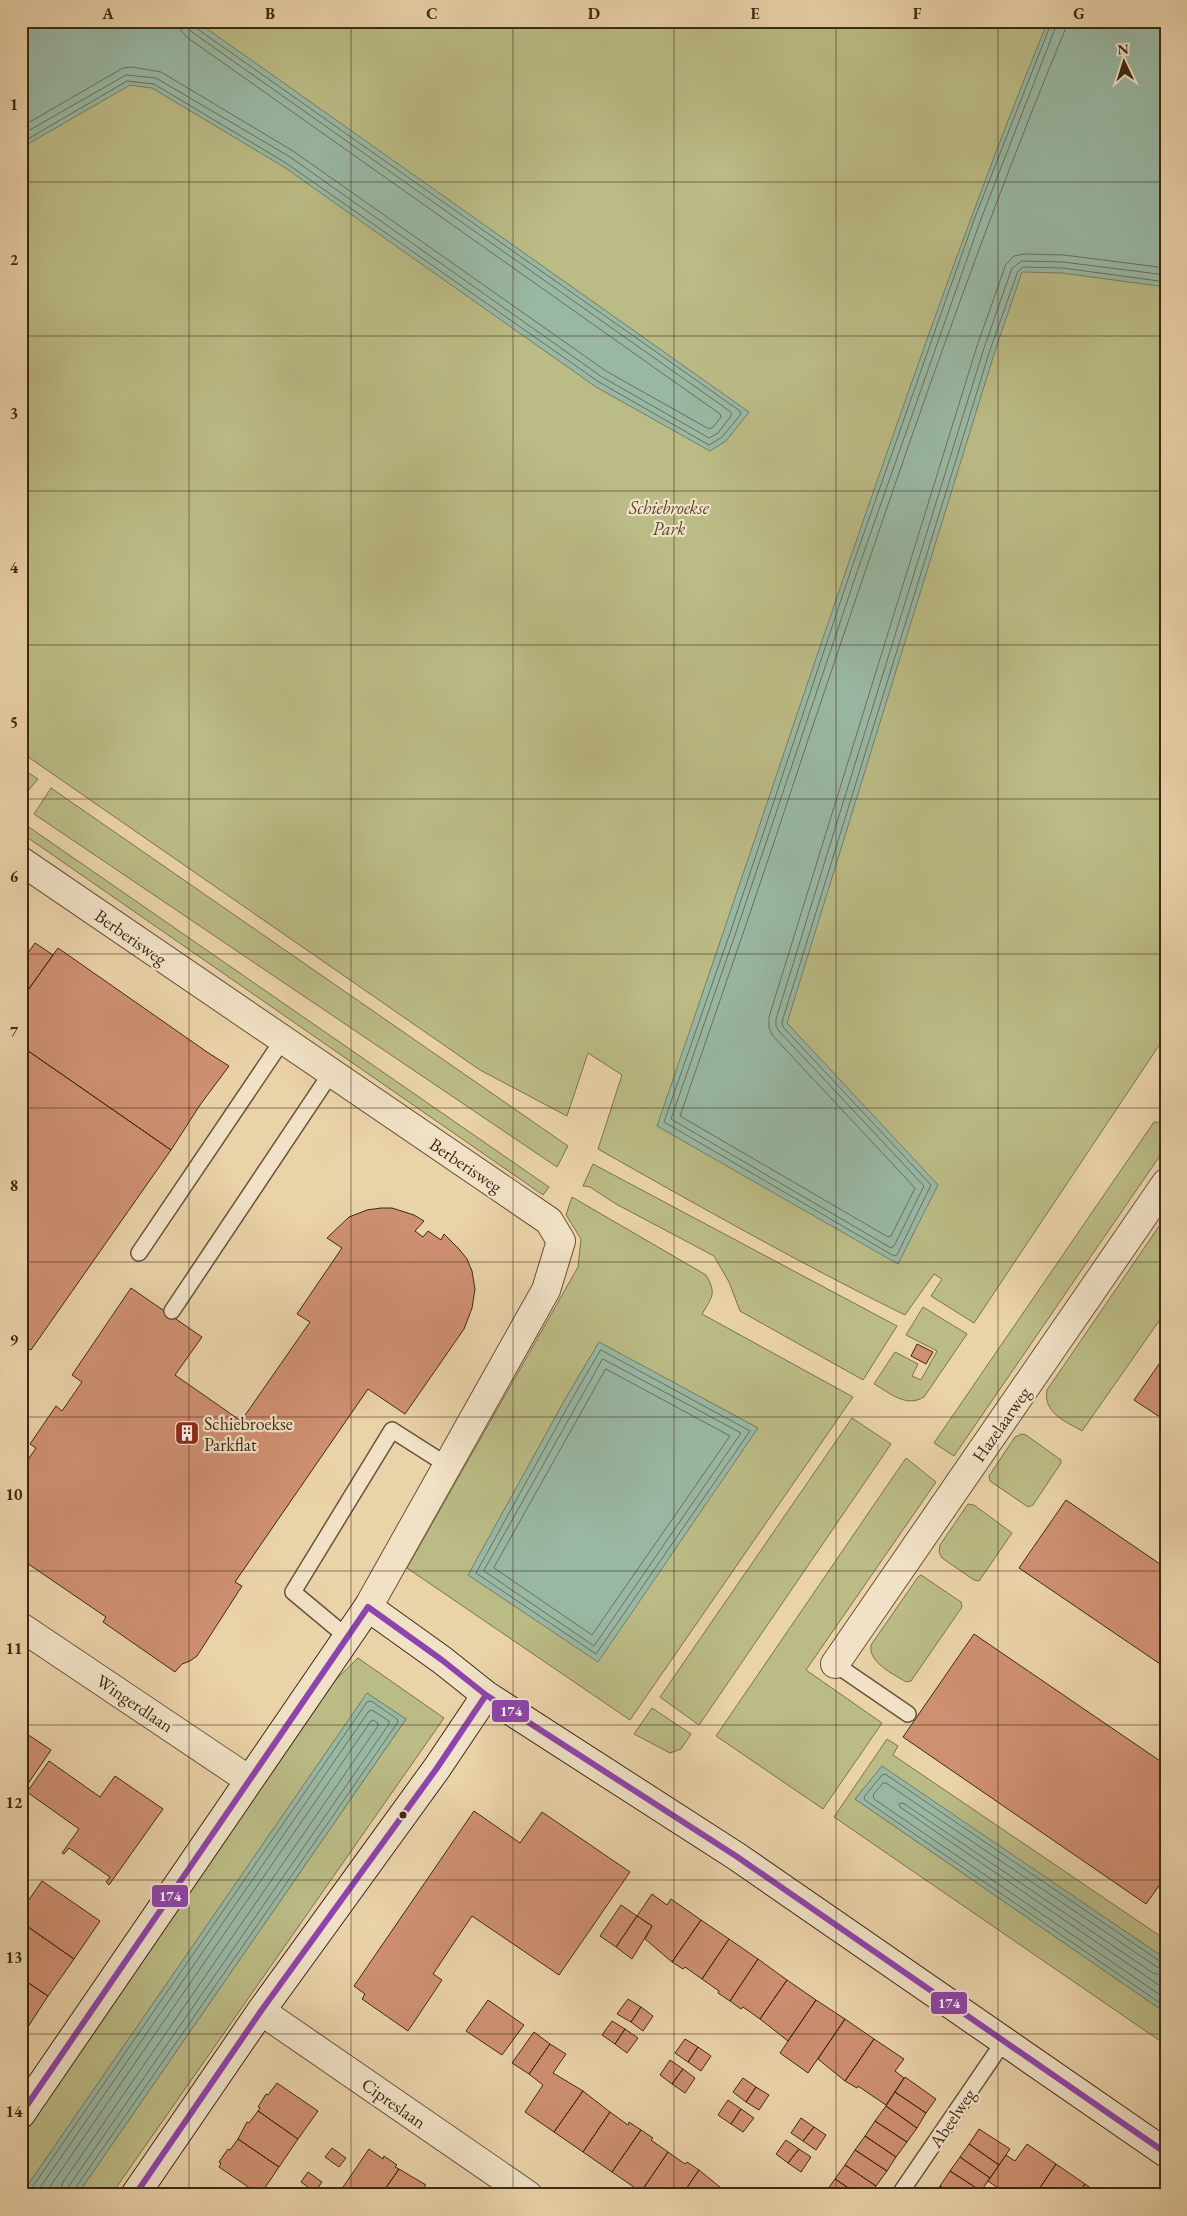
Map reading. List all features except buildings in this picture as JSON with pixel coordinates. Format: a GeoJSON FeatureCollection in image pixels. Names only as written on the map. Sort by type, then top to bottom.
{"type":"FeatureCollection","features":[{"type":"Feature","properties":{"kind":"street","name":"Berberisweg"},"geometry":{"type":"LineString","coordinates":[[21,861],[549,1221],[561,1240],[546,1290],[368,1607],[21,2114]]}},
{"type":"Feature","properties":{"kind":"street","name":"Hazelaarweg"},"geometry":{"type":"LineString","coordinates":[[835,1664],[1166,1183]]}},
{"type":"Feature","properties":{"kind":"street"},"geometry":{"type":"LineString","coordinates":[[368,1607],[442,1660],[486,1695],[736,1856],[1166,2153]]}},
{"type":"Feature","properties":{"kind":"street","name":"Wingerdlaan"},"geometry":{"type":"LineString","coordinates":[[21,1627],[249,1780]]}},
{"type":"Feature","properties":{"kind":"street"},"geometry":{"type":"LineString","coordinates":[[135,2195],[261,2010],[437,1768],[486,1695]]}},
{"type":"Feature","properties":{"kind":"street","name":"Cipreslaan"},"geometry":{"type":"LineString","coordinates":[[261,2010],[528,2195]]}},
{"type":"Feature","properties":{"kind":"lane"},"geometry":{"type":"LineString","coordinates":[[139,1253],[282,1040]]}},
{"type":"Feature","properties":{"kind":"lane"},"geometry":{"type":"LineString","coordinates":[[172,1311],[331,1074]]}},
{"type":"Feature","properties":{"kind":"lane"},"geometry":{"type":"LineString","coordinates":[[347,1638],[294,1592],[392,1430],[447,1465]]}},
{"type":"Feature","properties":{"kind":"lane"},"geometry":{"type":"LineString","coordinates":[[835,1664],[908,1714]]}},
{"type":"Feature","properties":{"kind":"lane","name":"Abeelweg"},"geometry":{"type":"LineString","coordinates":[[899,2195],[1004,2041]]}},
{"type":"Feature","properties":{"kind":"green space","name":"Schiebroekse Park"},"geometry":{"type":"Polygon","coordinates":[[[21,21],[1166,21],[1166,1035],[974,1323],[931,1296],[942,1279],[934,1274],[905,1315],[789,1255],[598,1149],[622,1075],[588,1053],[567,1116],[480,1070],[21,752],[21,21]]]}},
{"type":"Feature","properties":{"kind":"green space"},"geometry":{"type":"Polygon","coordinates":[[[21,768],[38,779],[21,799],[21,768]]]}},
{"type":"Feature","properties":{"kind":"green space"},"geometry":{"type":"Polygon","coordinates":[[[51,788],[568,1146],[557,1167],[34,814],[51,788]]]}},
{"type":"Feature","properties":{"kind":"green space"},"geometry":{"type":"Polygon","coordinates":[[[23,823],[549,1187],[543,1195],[21,833],[23,823]]]}},
{"type":"Feature","properties":{"kind":"green space"},"geometry":{"type":"Polygon","coordinates":[[[1154,1122],[1166,1123],[1166,1147],[954,1456],[934,1443],[1154,1122]]]}},
{"type":"Feature","properties":{"kind":"green space"},"geometry":{"type":"Polygon","coordinates":[[[593,1164],[897,1326],[863,1380],[740,1311],[729,1282],[714,1256],[616,1204],[590,1187],[583,1186],[593,1164]]]}},
{"type":"Feature","properties":{"kind":"green space"},"geometry":{"type":"Polygon","coordinates":[[[572,1197],[706,1275],[712,1295],[702,1314],[853,1397],[630,1720],[407,1568],[578,1267],[581,1239],[566,1215],[572,1197]],[[599,1343],[567,1396],[469,1575],[758,1428],[599,1343]]]}},
{"type":"Feature","properties":{"kind":"green space"},"geometry":{"type":"Polygon","coordinates":[[[1166,1216],[1166,1311],[1082,1431],[1062,1420],[1052,1410],[1048,1405],[1047,1390],[1166,1216]]]}},
{"type":"Feature","properties":{"kind":"green space"},"geometry":{"type":"Polygon","coordinates":[[[923,1307],[967,1334],[924,1397],[911,1401],[904,1400],[874,1384],[895,1352],[918,1364],[912,1376],[921,1380],[937,1351],[906,1335],[923,1307]]]}},
{"type":"Feature","properties":{"kind":"green space"},"geometry":{"type":"Polygon","coordinates":[[[852,1418],[891,1444],[699,1725],[660,1697],[852,1418]]]}},
{"type":"Feature","properties":{"kind":"green space"},"geometry":{"type":"Polygon","coordinates":[[[1022,1434],[1061,1460],[1061,1463],[1033,1505],[1028,1507],[990,1481],[989,1476],[1015,1437],[1022,1434]]]}},
{"type":"Feature","properties":{"kind":"green space"},"geometry":{"type":"Polygon","coordinates":[[[906,1458],[936,1482],[806,1670],[882,1723],[823,1809],[716,1736],[906,1458]]]}},
{"type":"Feature","properties":{"kind":"green space"},"geometry":{"type":"Polygon","coordinates":[[[968,1504],[974,1505],[1012,1533],[979,1581],[974,1580],[942,1558],[939,1552],[940,1545],[968,1504]]]}},
{"type":"Feature","properties":{"kind":"green space"},"geometry":{"type":"Polygon","coordinates":[[[921,1575],[961,1602],[962,1607],[911,1681],[906,1682],[878,1663],[871,1651],[871,1645],[921,1575]]]}},
{"type":"Feature","properties":{"kind":"green space"},"geometry":{"type":"Polygon","coordinates":[[[358,1658],[444,1718],[111,2195],[77,2195],[406,1719],[367,1694],[21,2195],[21,2138],[325,1690],[358,1658]]]}},
{"type":"Feature","properties":{"kind":"green space"},"geometry":{"type":"Polygon","coordinates":[[[652,1708],[691,1734],[681,1749],[670,1753],[634,1734],[652,1708]]]}},
{"type":"Feature","properties":{"kind":"green space"},"geometry":{"type":"Polygon","coordinates":[[[887,1739],[898,1746],[893,1755],[1166,1940],[1166,1959],[882,1767],[855,1799],[1166,2013],[1166,2045],[834,1817],[887,1739]]]}},
{"type":"Feature","properties":{"kind":"water"},"geometry":{"type":"Polygon","coordinates":[[[21,21],[196,21],[749,412],[726,441],[710,451],[596,387],[284,167],[152,88],[130,85],[21,148],[21,21]]]}},
{"type":"Feature","properties":{"kind":"water"},"geometry":{"type":"Polygon","coordinates":[[[1048,21],[1166,21],[1166,287],[1062,273],[1022,272],[995,351],[787,1023],[938,1185],[898,1264],[657,1126],[897,424],[951,272],[1048,21]]]}},
{"type":"Feature","properties":{"kind":"water"},"geometry":{"type":"Polygon","coordinates":[[[599,1342],[758,1428],[598,1662],[468,1575],[599,1342]]]}},
{"type":"Feature","properties":{"kind":"water"},"geometry":{"type":"Polygon","coordinates":[[[367,1693],[406,1719],[77,2195],[21,2195],[367,1693]]]}},
{"type":"Feature","properties":{"kind":"water"},"geometry":{"type":"Polygon","coordinates":[[[882,1766],[1166,1959],[1166,2013],[855,1799],[882,1766]]]}},
{"type":"Feature","properties":{"kind":"transit line","name":"174"},"geometry":{"type":"LineString","coordinates":[[21,2114],[368,1607],[442,1660],[486,1695],[736,1856],[1166,2153]]}},
{"type":"Feature","properties":{"kind":"transit line","name":"174"},"geometry":{"type":"LineString","coordinates":[[135,2195],[261,2011],[437,1768],[486,1695]]}},
{"type":"Feature","properties":{"kind":"place","name":"Schiebroekse Parkflat"},"geometry":{"type":"Point","coordinates":[187,1433]}}]}
